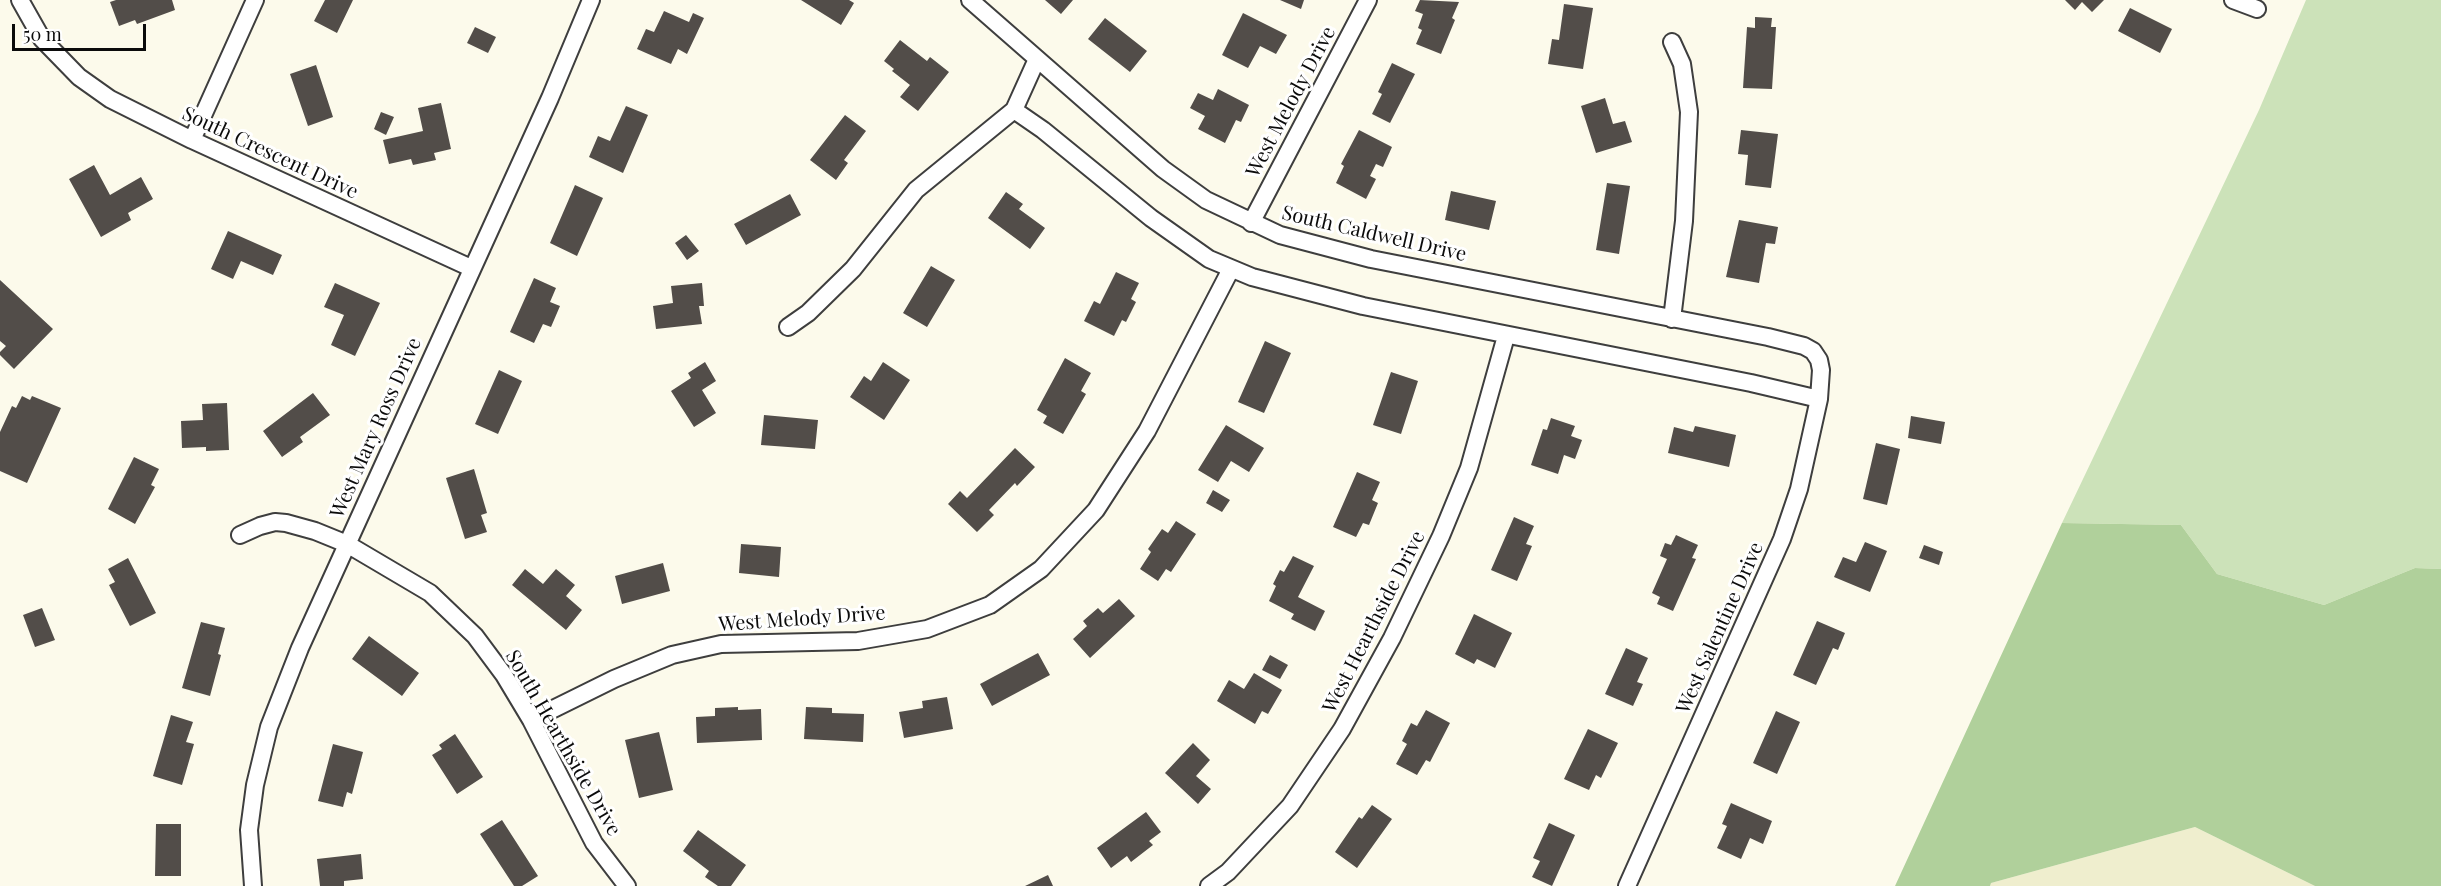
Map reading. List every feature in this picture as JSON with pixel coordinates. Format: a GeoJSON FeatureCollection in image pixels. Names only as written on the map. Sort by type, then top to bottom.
{"type":"FeatureCollection","features":[{"type":"Feature","properties":{"kind":"street","name":"South Crescent Drive"},"geometry":{"type":"LineString","coordinates":[[20,0],[42,39],[79,77],[110,99],[192,140],[471,268]]}},
{"type":"Feature","properties":{"kind":"street"},"geometry":{"type":"LineString","coordinates":[[192,140],[255,0]]}},
{"type":"Feature","properties":{"kind":"street","name":"West Mary Ross Drive"},"geometry":{"type":"LineString","coordinates":[[253,886],[249,830],[255,784],[269,727],[300,648],[549,98],[591,0]]}},
{"type":"Feature","properties":{"kind":"street","name":"South Caldwell Drive"},"geometry":{"type":"LineString","coordinates":[[970,0],[1163,169],[1206,200],[1251,223],[1300,242],[1361,256],[1804,346],[1813,351],[1819,360],[1821,376]]}},
{"type":"Feature","properties":{"kind":"street","name":"West Melody Drive"},"geometry":{"type":"LineString","coordinates":[[1251,223],[1368,0]]}},
{"type":"Feature","properties":{"kind":"street"},"geometry":{"type":"LineString","coordinates":[[2233,0],[2257,9]]}},
{"type":"Feature","properties":{"kind":"street"},"geometry":{"type":"LineString","coordinates":[[1672,42],[1682,64],[1689,112],[1684,221],[1672,319]]}},
{"type":"Feature","properties":{"kind":"street"},"geometry":{"type":"LineString","coordinates":[[788,327],[808,313],[853,269],[916,190],[1014,110],[1036,59]]}},
{"type":"Feature","properties":{"kind":"street"},"geometry":{"type":"LineString","coordinates":[[1014,110],[1043,130],[1151,218],[1209,259],[1231,268],[1295,290],[1506,336],[1751,383],[1819,399]]}},
{"type":"Feature","properties":{"kind":"street","name":"West Melody Drive"},"geometry":{"type":"LineString","coordinates":[[531,720],[614,679],[672,655],[721,644],[858,640],[927,629],[990,605],[1041,569],[1096,510],[1147,431],[1231,268]]}},
{"type":"Feature","properties":{"kind":"street","name":"West Hearthside Drive"},"geometry":{"type":"LineString","coordinates":[[1209,886],[1228,872],[1290,806],[1342,729],[1376,669],[1441,536],[1468,468],[1506,336]]}},
{"type":"Feature","properties":{"kind":"street","name":"West Salentine Drive"},"geometry":{"type":"LineString","coordinates":[[1628,886],[1782,540],[1799,489],[1819,399],[1821,376]]}},
{"type":"Feature","properties":{"kind":"street","name":"South Hearthside Drive"},"geometry":{"type":"LineString","coordinates":[[240,535],[274,522],[315,531],[347,544],[430,593],[475,636],[504,675],[531,720],[594,843],[627,886]]}},
{"type":"Feature","properties":{"kind":"green space"},"geometry":{"type":"Polygon","coordinates":[[[2306,0],[2441,0],[2441,569],[2415,568],[2324,605],[2217,574],[2181,525],[2062,523],[2259,110],[2306,0]]]}},
{"type":"Feature","properties":{"kind":"green space"},"geometry":{"type":"Polygon","coordinates":[[[2062,523],[2181,525],[2217,574],[2324,605],[2415,568],[2441,569],[2441,886],[2315,886],[2195,827],[1991,883],[1990,886],[1895,886],[2062,523]]]}},
{"type":"Feature","properties":{"kind":"green space"},"geometry":{"type":"Polygon","coordinates":[[[2195,827],[2315,886],[1990,886],[1991,883],[2195,827]]]}},
{"type":"Feature","properties":{"kind":"building"},"geometry":{"type":"Polygon","coordinates":[[[116,0],[172,0],[175,10],[137,24],[135,20],[119,26],[110,2],[116,0]]]}},
{"type":"Feature","properties":{"kind":"building"},"geometry":{"type":"Polygon","coordinates":[[[325,0],[353,0],[337,33],[314,21],[325,0]]]}},
{"type":"Feature","properties":{"kind":"building"},"geometry":{"type":"Polygon","coordinates":[[[801,0],[849,0],[854,3],[841,25],[801,0]]]}},
{"type":"Feature","properties":{"kind":"building"},"geometry":{"type":"Polygon","coordinates":[[[1045,0],[1073,0],[1061,14],[1045,0]]]}},
{"type":"Feature","properties":{"kind":"building"},"geometry":{"type":"Polygon","coordinates":[[[1280,0],[1304,0],[1301,9],[1280,0]]]}},
{"type":"Feature","properties":{"kind":"building"},"geometry":{"type":"Polygon","coordinates":[[[1420,0],[1459,2],[1452,18],[1455,20],[1441,54],[1416,44],[1422,30],[1418,28],[1423,14],[1415,11],[1420,0]]]}},
{"type":"Feature","properties":{"kind":"building"},"geometry":{"type":"Polygon","coordinates":[[[2065,0],[2104,0],[2092,12],[2082,2],[2075,10],[2065,0]]]}},
{"type":"Feature","properties":{"kind":"building"},"geometry":{"type":"Polygon","coordinates":[[[1564,4],[1593,8],[1583,69],[1548,64],[1552,39],[1559,40],[1564,4]]]}},
{"type":"Feature","properties":{"kind":"building"},"geometry":{"type":"Polygon","coordinates":[[[2130,8],[2172,29],[2160,53],[2118,31],[2130,8]]]}},
{"type":"Feature","properties":{"kind":"building"},"geometry":{"type":"Polygon","coordinates":[[[664,11],[689,22],[693,13],[704,18],[687,54],[678,49],[671,64],[637,49],[646,29],[654,32],[664,11]]]}},
{"type":"Feature","properties":{"kind":"building"},"geometry":{"type":"Polygon","coordinates":[[[1243,13],[1287,35],[1276,54],[1260,46],[1248,68],[1222,55],[1243,13]]]}},
{"type":"Feature","properties":{"kind":"building"},"geometry":{"type":"Polygon","coordinates":[[[1755,17],[1772,18],[1771,27],[1776,27],[1772,89],[1743,88],[1747,27],[1755,28],[1755,17]]]}},
{"type":"Feature","properties":{"kind":"building"},"geometry":{"type":"Polygon","coordinates":[[[1105,18],[1147,51],[1130,72],[1088,39],[1105,18]]]}},
{"type":"Feature","properties":{"kind":"building"},"geometry":{"type":"Polygon","coordinates":[[[475,27],[496,37],[488,53],[467,43],[475,27]]]}},
{"type":"Feature","properties":{"kind":"building"},"geometry":{"type":"Polygon","coordinates":[[[900,40],[927,61],[930,57],[949,72],[918,111],[900,97],[910,85],[892,71],[894,69],[884,61],[900,40]]]}},
{"type":"Feature","properties":{"kind":"building"},"geometry":{"type":"Polygon","coordinates":[[[1392,63],[1415,74],[1390,123],[1372,114],[1382,94],[1378,92],[1392,63]]]}},
{"type":"Feature","properties":{"kind":"building"},"geometry":{"type":"Polygon","coordinates":[[[316,65],[333,117],[308,126],[290,74],[316,65]]]}},
{"type":"Feature","properties":{"kind":"building"},"geometry":{"type":"Polygon","coordinates":[[[1218,89],[1249,105],[1241,122],[1236,120],[1225,143],[1198,129],[1205,116],[1190,108],[1198,93],[1213,100],[1218,89]]]}},
{"type":"Feature","properties":{"kind":"building"},"geometry":{"type":"Polygon","coordinates":[[[1605,98],[1613,124],[1625,121],[1632,142],[1596,153],[1581,106],[1605,98]]]}},
{"type":"Feature","properties":{"kind":"building"},"geometry":{"type":"Polygon","coordinates":[[[441,103],[451,149],[434,153],[436,160],[413,165],[411,159],[389,164],[383,140],[423,131],[418,108],[441,103]]]}},
{"type":"Feature","properties":{"kind":"building"},"geometry":{"type":"Polygon","coordinates":[[[626,106],[648,115],[623,173],[589,157],[598,136],[610,141],[626,106]]]}},
{"type":"Feature","properties":{"kind":"building"},"geometry":{"type":"Polygon","coordinates":[[[381,112],[394,117],[386,135],[374,129],[381,112]]]}},
{"type":"Feature","properties":{"kind":"building"},"geometry":{"type":"Polygon","coordinates":[[[845,115],[866,131],[844,160],[848,163],[836,180],[810,160],[845,115]]]}},
{"type":"Feature","properties":{"kind":"building"},"geometry":{"type":"Polygon","coordinates":[[[1359,130],[1392,147],[1383,167],[1376,164],[1370,176],[1376,179],[1366,199],[1336,183],[1344,166],[1341,164],[1359,130]]]}},
{"type":"Feature","properties":{"kind":"building"},"geometry":{"type":"Polygon","coordinates":[[[1741,130],[1778,134],[1771,188],[1745,185],[1748,155],[1738,154],[1741,130]]]}},
{"type":"Feature","properties":{"kind":"building"},"geometry":{"type":"Polygon","coordinates":[[[94,165],[110,195],[141,177],[153,199],[128,213],[131,220],[101,237],[69,179],[94,165]]]}},
{"type":"Feature","properties":{"kind":"building"},"geometry":{"type":"Polygon","coordinates":[[[1607,183],[1630,186],[1619,254],[1596,250],[1607,183]]]}},
{"type":"Feature","properties":{"kind":"building"},"geometry":{"type":"Polygon","coordinates":[[[575,185],[603,198],[577,256],[550,243],[575,185]]]}},
{"type":"Feature","properties":{"kind":"building"},"geometry":{"type":"Polygon","coordinates":[[[1451,191],[1496,201],[1489,230],[1445,220],[1451,191]]]}},
{"type":"Feature","properties":{"kind":"building"},"geometry":{"type":"Polygon","coordinates":[[[1006,192],[1023,204],[1019,209],[1045,228],[1030,249],[988,218],[1006,192]]]}},
{"type":"Feature","properties":{"kind":"building"},"geometry":{"type":"Polygon","coordinates":[[[790,194],[801,215],[746,245],[734,224],[790,194]]]}},
{"type":"Feature","properties":{"kind":"building"},"geometry":{"type":"Polygon","coordinates":[[[1739,220],[1778,227],[1775,244],[1766,243],[1759,283],[1726,277],[1739,220]]]}},
{"type":"Feature","properties":{"kind":"building"},"geometry":{"type":"Polygon","coordinates":[[[228,231],[282,255],[273,275],[241,261],[233,279],[211,269],[228,231]]]}},
{"type":"Feature","properties":{"kind":"building"},"geometry":{"type":"Polygon","coordinates":[[[686,235],[699,251],[687,260],[675,243],[686,235]]]}},
{"type":"Feature","properties":{"kind":"building"},"geometry":{"type":"Polygon","coordinates":[[[931,266],[955,280],[927,327],[903,313],[931,266]]]}},
{"type":"Feature","properties":{"kind":"building"},"geometry":{"type":"Polygon","coordinates":[[[1116,272],[1139,283],[1131,299],[1136,302],[1126,322],[1122,320],[1114,336],[1084,321],[1094,301],[1100,304],[1116,272]]]}},
{"type":"Feature","properties":{"kind":"building"},"geometry":{"type":"Polygon","coordinates":[[[534,278],[556,288],[550,302],[560,306],[551,327],[543,324],[534,343],[510,332],[534,278]]]}},
{"type":"Feature","properties":{"kind":"building"},"geometry":{"type":"Polygon","coordinates":[[[0,280],[53,329],[14,369],[0,355],[6,346],[0,341],[0,280]]]}},
{"type":"Feature","properties":{"kind":"building"},"geometry":{"type":"Polygon","coordinates":[[[335,283],[380,303],[355,356],[331,345],[344,315],[324,307],[335,283]]]}},
{"type":"Feature","properties":{"kind":"building"},"geometry":{"type":"Polygon","coordinates":[[[702,283],[704,306],[699,306],[702,324],[656,329],[653,306],[673,303],[671,286],[702,283]]]}},
{"type":"Feature","properties":{"kind":"building"},"geometry":{"type":"Polygon","coordinates":[[[1265,341],[1291,353],[1264,413],[1238,402],[1265,341]]]}},
{"type":"Feature","properties":{"kind":"building"},"geometry":{"type":"Polygon","coordinates":[[[1065,358],[1091,373],[1081,391],[1086,394],[1063,434],[1043,423],[1047,416],[1037,410],[1065,358]]]}},
{"type":"Feature","properties":{"kind":"building"},"geometry":{"type":"Polygon","coordinates":[[[705,362],[716,381],[702,390],[716,413],[694,427],[671,391],[691,378],[688,373],[705,362]]]}},
{"type":"Feature","properties":{"kind":"building"},"geometry":{"type":"Polygon","coordinates":[[[883,362],[910,380],[884,420],[850,397],[864,376],[871,381],[883,362]]]}},
{"type":"Feature","properties":{"kind":"building"},"geometry":{"type":"Polygon","coordinates":[[[499,370],[522,381],[498,434],[475,424],[499,370]]]}},
{"type":"Feature","properties":{"kind":"building"},"geometry":{"type":"Polygon","coordinates":[[[1391,372],[1418,381],[1401,434],[1373,425],[1391,372]]]}},
{"type":"Feature","properties":{"kind":"building"},"geometry":{"type":"Polygon","coordinates":[[[313,393],[330,415],[300,437],[303,442],[282,457],[263,431],[313,393]]]}},
{"type":"Feature","properties":{"kind":"building"},"geometry":{"type":"Polygon","coordinates":[[[22,396],[30,400],[32,396],[61,408],[27,483],[0,471],[0,432],[12,406],[16,408],[22,396]]]}},
{"type":"Feature","properties":{"kind":"building"},"geometry":{"type":"Polygon","coordinates":[[[227,403],[229,450],[206,451],[206,447],[182,448],[181,421],[203,420],[202,404],[227,403]]]}},
{"type":"Feature","properties":{"kind":"building"},"geometry":{"type":"Polygon","coordinates":[[[764,415],[818,420],[815,449],[761,445],[764,415]]]}},
{"type":"Feature","properties":{"kind":"building"},"geometry":{"type":"Polygon","coordinates":[[[1911,416],[1945,422],[1941,444],[1908,438],[1911,416]]]}},
{"type":"Feature","properties":{"kind":"building"},"geometry":{"type":"Polygon","coordinates":[[[1551,418],[1575,426],[1571,436],[1582,440],[1575,459],[1564,455],[1558,474],[1531,465],[1543,429],[1547,430],[1551,418]]]}},
{"type":"Feature","properties":{"kind":"building"},"geometry":{"type":"Polygon","coordinates":[[[1226,425],[1264,448],[1249,472],[1231,461],[1218,482],[1198,470],[1226,425]]]}},
{"type":"Feature","properties":{"kind":"building"},"geometry":{"type":"Polygon","coordinates":[[[1695,426],[1736,435],[1729,467],[1668,453],[1674,427],[1693,432],[1695,426]]]}},
{"type":"Feature","properties":{"kind":"building"},"geometry":{"type":"Polygon","coordinates":[[[1876,443],[1900,449],[1887,505],[1863,499],[1876,443]]]}},
{"type":"Feature","properties":{"kind":"building"},"geometry":{"type":"Polygon","coordinates":[[[1015,448],[1035,467],[1017,486],[1015,483],[989,510],[994,515],[977,532],[948,504],[960,491],[967,498],[1015,448]]]}},
{"type":"Feature","properties":{"kind":"building"},"geometry":{"type":"Polygon","coordinates":[[[134,457],[159,469],[151,485],[155,487],[135,524],[108,509],[134,457]]]}},
{"type":"Feature","properties":{"kind":"building"},"geometry":{"type":"Polygon","coordinates":[[[474,469],[487,513],[481,515],[487,532],[465,539],[446,478],[474,469]]]}},
{"type":"Feature","properties":{"kind":"building"},"geometry":{"type":"Polygon","coordinates":[[[1357,472],[1380,482],[1372,500],[1378,503],[1369,525],[1363,523],[1356,537],[1333,527],[1357,472]]]}},
{"type":"Feature","properties":{"kind":"building"},"geometry":{"type":"Polygon","coordinates":[[[1213,490],[1230,500],[1222,512],[1206,503],[1213,490]]]}},
{"type":"Feature","properties":{"kind":"building"},"geometry":{"type":"Polygon","coordinates":[[[1514,517],[1534,526],[1526,544],[1532,546],[1517,581],[1491,570],[1514,517]]]}},
{"type":"Feature","properties":{"kind":"building"},"geometry":{"type":"Polygon","coordinates":[[[1176,521],[1196,534],[1171,572],[1166,569],[1158,581],[1140,569],[1151,552],[1148,549],[1162,529],[1168,533],[1176,521]]]}},
{"type":"Feature","properties":{"kind":"building"},"geometry":{"type":"Polygon","coordinates":[[[1676,535],[1698,545],[1692,558],[1696,559],[1673,611],[1657,604],[1660,597],[1652,593],[1667,559],[1660,556],[1665,543],[1671,545],[1676,535]]]}},
{"type":"Feature","properties":{"kind":"building"},"geometry":{"type":"Polygon","coordinates":[[[1865,542],[1887,551],[1870,592],[1834,577],[1843,557],[1856,562],[1865,542]]]}},
{"type":"Feature","properties":{"kind":"building"},"geometry":{"type":"Polygon","coordinates":[[[741,544],[781,547],[779,577],[739,573],[741,544]]]}},
{"type":"Feature","properties":{"kind":"building"},"geometry":{"type":"Polygon","coordinates":[[[1924,545],[1943,552],[1939,565],[1919,558],[1924,545]]]}},
{"type":"Feature","properties":{"kind":"building"},"geometry":{"type":"Polygon","coordinates":[[[1293,556],[1314,566],[1298,597],[1325,611],[1315,631],[1291,619],[1294,614],[1269,601],[1276,586],[1273,584],[1280,570],[1284,572],[1293,556]]]}},
{"type":"Feature","properties":{"kind":"building"},"geometry":{"type":"Polygon","coordinates":[[[128,558],[156,613],[130,626],[109,585],[115,582],[108,569],[128,558]]]}},
{"type":"Feature","properties":{"kind":"building"},"geometry":{"type":"Polygon","coordinates":[[[663,563],[670,591],[622,604],[615,576],[663,563]]]}},
{"type":"Feature","properties":{"kind":"building"},"geometry":{"type":"Polygon","coordinates":[[[525,569],[543,584],[556,569],[575,585],[566,596],[582,610],[566,630],[512,585],[525,569]]]}},
{"type":"Feature","properties":{"kind":"building"},"geometry":{"type":"Polygon","coordinates":[[[1119,599],[1135,616],[1090,658],[1073,639],[1087,626],[1083,621],[1098,608],[1103,613],[1119,599]]]}},
{"type":"Feature","properties":{"kind":"building"},"geometry":{"type":"Polygon","coordinates":[[[42,608],[55,640],[35,647],[23,615],[42,608]]]}},
{"type":"Feature","properties":{"kind":"building"},"geometry":{"type":"Polygon","coordinates":[[[1474,614],[1512,633],[1495,668],[1477,659],[1474,664],[1455,654],[1474,614]]]}},
{"type":"Feature","properties":{"kind":"building"},"geometry":{"type":"Polygon","coordinates":[[[1817,621],[1845,633],[1838,650],[1833,648],[1816,685],[1793,675],[1817,621]]]}},
{"type":"Feature","properties":{"kind":"building"},"geometry":{"type":"Polygon","coordinates":[[[201,622],[225,628],[218,654],[221,655],[210,696],[182,688],[201,622]]]}},
{"type":"Feature","properties":{"kind":"building"},"geometry":{"type":"Polygon","coordinates":[[[369,636],[419,673],[402,696],[352,659],[369,636]]]}},
{"type":"Feature","properties":{"kind":"building"},"geometry":{"type":"Polygon","coordinates":[[[1626,648],[1648,658],[1637,682],[1643,684],[1633,706],[1605,694],[1626,648]]]}},
{"type":"Feature","properties":{"kind":"building"},"geometry":{"type":"Polygon","coordinates":[[[1038,653],[1050,675],[992,706],[980,684],[1038,653]]]}},
{"type":"Feature","properties":{"kind":"building"},"geometry":{"type":"Polygon","coordinates":[[[1270,655],[1288,665],[1280,679],[1262,670],[1270,655]]]}},
{"type":"Feature","properties":{"kind":"building"},"geometry":{"type":"Polygon","coordinates":[[[1254,673],[1282,690],[1268,714],[1262,711],[1255,724],[1217,701],[1229,680],[1244,689],[1254,673]]]}},
{"type":"Feature","properties":{"kind":"building"},"geometry":{"type":"Polygon","coordinates":[[[947,697],[953,729],[904,738],[899,712],[923,708],[922,701],[947,697]]]}},
{"type":"Feature","properties":{"kind":"building"},"geometry":{"type":"Polygon","coordinates":[[[738,707],[738,710],[761,709],[762,740],[697,743],[696,717],[715,716],[715,708],[738,707]]]}},
{"type":"Feature","properties":{"kind":"building"},"geometry":{"type":"Polygon","coordinates":[[[806,707],[832,708],[832,713],[864,714],[863,742],[804,739],[806,707]]]}},
{"type":"Feature","properties":{"kind":"building"},"geometry":{"type":"Polygon","coordinates":[[[1426,710],[1450,723],[1430,762],[1426,760],[1417,775],[1396,764],[1407,744],[1402,741],[1411,723],[1417,726],[1426,710]]]}},
{"type":"Feature","properties":{"kind":"building"},"geometry":{"type":"Polygon","coordinates":[[[1776,711],[1800,722],[1777,774],[1753,763],[1776,711]]]}},
{"type":"Feature","properties":{"kind":"building"},"geometry":{"type":"Polygon","coordinates":[[[171,715],[193,722],[186,742],[194,744],[182,785],[153,776],[171,715]]]}},
{"type":"Feature","properties":{"kind":"building"},"geometry":{"type":"Polygon","coordinates":[[[1588,729],[1618,743],[1601,778],[1596,775],[1589,790],[1564,779],[1588,729]]]}},
{"type":"Feature","properties":{"kind":"building"},"geometry":{"type":"Polygon","coordinates":[[[659,732],[673,790],[639,798],[625,740],[659,732]]]}},
{"type":"Feature","properties":{"kind":"building"},"geometry":{"type":"Polygon","coordinates":[[[455,734],[483,777],[457,794],[432,755],[442,749],[439,745],[455,734]]]}},
{"type":"Feature","properties":{"kind":"building"},"geometry":{"type":"Polygon","coordinates":[[[1193,743],[1210,760],[1196,776],[1211,789],[1198,804],[1165,773],[1193,743]]]}},
{"type":"Feature","properties":{"kind":"building"},"geometry":{"type":"Polygon","coordinates":[[[333,744],[363,752],[352,794],[347,792],[343,807],[318,801],[333,744]]]}},
{"type":"Feature","properties":{"kind":"building"},"geometry":{"type":"Polygon","coordinates":[[[1731,803],[1772,821],[1763,844],[1750,838],[1741,859],[1717,848],[1727,826],[1722,824],[1731,803]]]}},
{"type":"Feature","properties":{"kind":"building"},"geometry":{"type":"Polygon","coordinates":[[[1372,805],[1392,819],[1357,868],[1335,852],[1359,817],[1362,819],[1372,805]]]}},
{"type":"Feature","properties":{"kind":"building"},"geometry":{"type":"Polygon","coordinates":[[[1146,812],[1161,832],[1149,841],[1153,845],[1131,862],[1127,856],[1111,868],[1097,848],[1146,812]]]}},
{"type":"Feature","properties":{"kind":"building"},"geometry":{"type":"Polygon","coordinates":[[[502,820],[538,876],[522,886],[514,886],[480,834],[502,820]]]}},
{"type":"Feature","properties":{"kind":"building"},"geometry":{"type":"Polygon","coordinates":[[[1549,823],[1575,835],[1552,886],[1532,877],[1540,861],[1533,858],[1549,823]]]}},
{"type":"Feature","properties":{"kind":"building"},"geometry":{"type":"Polygon","coordinates":[[[156,824],[181,824],[181,876],[155,876],[156,824]]]}},
{"type":"Feature","properties":{"kind":"building"},"geometry":{"type":"Polygon","coordinates":[[[698,830],[746,865],[731,886],[718,886],[705,877],[709,871],[683,851],[698,830]]]}},
{"type":"Feature","properties":{"kind":"building"},"geometry":{"type":"Polygon","coordinates":[[[361,854],[363,879],[344,881],[344,886],[320,886],[317,859],[361,854]]]}},
{"type":"Feature","properties":{"kind":"building"},"geometry":{"type":"Polygon","coordinates":[[[1048,875],[1053,886],[1025,886],[1048,875]]]}}]}
